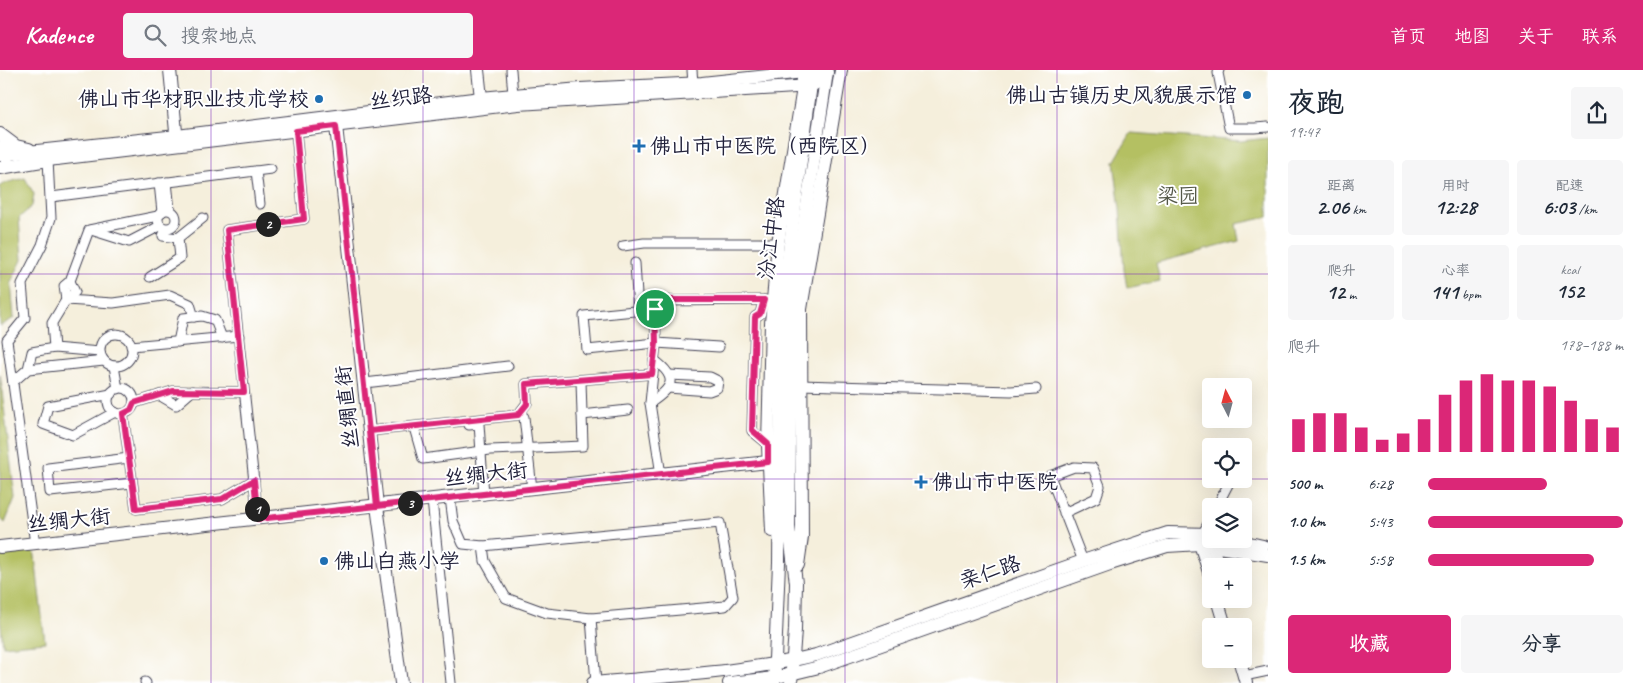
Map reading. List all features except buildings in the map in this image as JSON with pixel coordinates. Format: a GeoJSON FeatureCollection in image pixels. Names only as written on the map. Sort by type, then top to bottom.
{"type":"FeatureCollection","features":[{"type":"Feature","properties":{"kind":"main road"},"geometry":{"type":"LineString","coordinates":[[170,70],[177,141]]}},
{"type":"Feature","properties":{"kind":"main road"},"geometry":{"type":"LineString","coordinates":[[478,70],[481,98]]}},
{"type":"Feature","properties":{"kind":"main road"},"geometry":{"type":"LineString","coordinates":[[796,583],[802,537],[801,309],[841,70]]}},
{"type":"Feature","properties":{"kind":"main road","name":"丝织路"},"geometry":{"type":"LineString","coordinates":[[177,141],[481,98],[580,89],[693,84],[809,71],[827,73]]}},
{"type":"Feature","properties":{"kind":"main road","name":"汾江中路"},"geometry":{"type":"LineString","coordinates":[[774,681],[779,563],[781,312],[809,71]]}},
{"type":"Feature","properties":{"kind":"main road"},"geometry":{"type":"LineString","coordinates":[[779,563],[771,528],[768,462],[771,333],[768,300],[807,90],[827,73]]}},
{"type":"Feature","properties":{"kind":"main road","name":"汾江中路"},"geometry":{"type":"LineString","coordinates":[[791,679],[796,583],[789,527],[791,311],[827,73]]}},
{"type":"Feature","properties":{"kind":"main road","name":"丝织路"},"geometry":{"type":"LineString","coordinates":[[46,155],[296,131],[518,104],[637,96],[652,102],[807,90]]}},
{"type":"Feature","properties":{"kind":"main road","name":"丝绸直街"},"geometry":{"type":"LineString","coordinates":[[336,126],[377,506],[401,683]]}},
{"type":"Feature","properties":{"kind":"main road"},"geometry":{"type":"LineString","coordinates":[[0,134],[16,146],[46,155]]}},
{"type":"Feature","properties":{"kind":"main road"},"geometry":{"type":"LineString","coordinates":[[1,156],[37,160],[46,155]]}},
{"type":"Feature","properties":{"kind":"main road","name":"丝绸大街"},"geometry":{"type":"LineString","coordinates":[[0,547],[484,495],[768,462]]}},
{"type":"Feature","properties":{"kind":"main road","name":"亲仁路"},"geometry":{"type":"LineString","coordinates":[[774,665],[816,655],[1083,560],[1168,534],[1202,538]]}},
{"type":"Feature","properties":{"kind":"main road","name":"亲仁路"},"geometry":{"type":"LineString","coordinates":[[774,681],[791,679],[818,667],[1101,567],[1167,546],[1202,540]]}},
{"type":"Feature","properties":{"kind":"main road"},"geometry":{"type":"LineString","coordinates":[[1252,544],[1268,548]]}},
{"type":"Feature","properties":{"kind":"main road"},"geometry":{"type":"LineString","coordinates":[[1240,548],[1268,556]]}},
{"type":"Feature","properties":{"kind":"main road"},"geometry":{"type":"LineString","coordinates":[[595,683],[774,665]]}},
{"type":"Feature","properties":{"kind":"main road"},"geometry":{"type":"LineString","coordinates":[[1238,668],[1244,681]]}},
{"type":"Feature","properties":{"kind":"main road"},"geometry":{"type":"LineString","coordinates":[[1241,668],[1244,681]]}},
{"type":"Feature","properties":{"kind":"main road"},"geometry":{"type":"LineString","coordinates":[[729,683],[774,681]]}},
{"type":"Feature","properties":{"kind":"street"},"geometry":{"type":"LineString","coordinates":[[511,70],[513,96]]}},
{"type":"Feature","properties":{"kind":"street"},"geometry":{"type":"LineString","coordinates":[[692,70],[693,84]]}},
{"type":"Feature","properties":{"kind":"street"},"geometry":{"type":"LineString","coordinates":[[1219,70],[1229,128],[1268,127]]}},
{"type":"Feature","properties":{"kind":"street"},"geometry":{"type":"LineString","coordinates":[[258,519],[227,230],[304,219],[296,131]]}},
{"type":"Feature","properties":{"kind":"street"},"geometry":{"type":"LineString","coordinates":[[35,544],[7,340],[25,318],[22,284],[48,230],[51,218],[51,197],[46,155]]}},
{"type":"Feature","properties":{"kind":"street"},"geometry":{"type":"LineString","coordinates":[[51,197],[271,169]]}},
{"type":"Feature","properties":{"kind":"street"},"geometry":{"type":"LineString","coordinates":[[256,171],[260,204]]}},
{"type":"Feature","properties":{"kind":"street"},"geometry":{"type":"LineString","coordinates":[[163,183],[163,236],[178,238],[203,218]]}},
{"type":"Feature","properties":{"kind":"street"},"geometry":{"type":"LineString","coordinates":[[89,230],[163,219]]}},
{"type":"Feature","properties":{"kind":"street"},"geometry":{"type":"LineString","coordinates":[[89,230],[129,242],[163,219]]}},
{"type":"Feature","properties":{"kind":"street"},"geometry":{"type":"LineString","coordinates":[[54,348],[52,323],[66,300],[75,292],[70,281],[89,230]]}},
{"type":"Feature","properties":{"kind":"street"},"geometry":{"type":"LineString","coordinates":[[150,277],[180,258],[178,238]]}},
{"type":"Feature","properties":{"kind":"street"},"geometry":{"type":"LineString","coordinates":[[623,246],[644,242],[778,243]]}},
{"type":"Feature","properties":{"kind":"street"},"geometry":{"type":"LineString","coordinates":[[635,263],[638,311]]}},
{"type":"Feature","properties":{"kind":"street"},"geometry":{"type":"LineString","coordinates":[[66,300],[112,304],[170,295],[190,304],[194,317]]}},
{"type":"Feature","properties":{"kind":"street"},"geometry":{"type":"LineString","coordinates":[[661,475],[650,403],[656,343],[655,300],[768,300]]}},
{"type":"Feature","properties":{"kind":"street"},"geometry":{"type":"LineString","coordinates":[[655,309],[584,316],[587,350],[656,343],[719,347]]}},
{"type":"Feature","properties":{"kind":"street"},"geometry":{"type":"LineString","coordinates":[[178,342],[183,318],[202,316],[215,320],[222,338]]}},
{"type":"Feature","properties":{"kind":"street"},"geometry":{"type":"LineString","coordinates":[[13,382],[28,369],[104,361],[114,366],[124,363],[128,360],[131,351],[131,346],[126,338],[122,335],[111,335],[102,341],[100,352],[104,361]]}},
{"type":"Feature","properties":{"kind":"street"},"geometry":{"type":"LineString","coordinates":[[131,346],[238,336]]}},
{"type":"Feature","properties":{"kind":"street"},"geometry":{"type":"LineString","coordinates":[[28,369],[32,352],[54,348],[100,352]]}},
{"type":"Feature","properties":{"kind":"street"},"geometry":{"type":"LineString","coordinates":[[650,403],[664,394],[668,388],[669,375],[666,369],[654,360]]}},
{"type":"Feature","properties":{"kind":"street"},"geometry":{"type":"LineString","coordinates":[[114,366],[115,391],[109,397],[109,406],[119,413],[129,458],[136,509],[222,499],[254,480]]}},
{"type":"Feature","properties":{"kind":"street"},"geometry":{"type":"LineString","coordinates":[[365,383],[508,366]]}},
{"type":"Feature","properties":{"kind":"street"},"geometry":{"type":"LineString","coordinates":[[370,431],[518,415],[527,404],[526,384],[652,374]]}},
{"type":"Feature","properties":{"kind":"street"},"geometry":{"type":"LineString","coordinates":[[668,388],[709,391],[717,388],[718,380],[710,377],[669,375]]}},
{"type":"Feature","properties":{"kind":"street"},"geometry":{"type":"LineString","coordinates":[[415,431],[423,459],[482,451],[583,446],[581,381]]}},
{"type":"Feature","properties":{"kind":"street"},"geometry":{"type":"LineString","coordinates":[[800,384],[1010,391],[1036,389]]}},
{"type":"Feature","properties":{"kind":"street"},"geometry":{"type":"LineString","coordinates":[[126,389],[132,395],[134,403],[131,410],[119,413],[73,435],[43,424],[48,406],[126,389]]}},
{"type":"Feature","properties":{"kind":"street"},"geometry":{"type":"LineString","coordinates":[[134,403],[173,391],[244,392]]}},
{"type":"Feature","properties":{"kind":"street"},"geometry":{"type":"LineString","coordinates":[[159,395],[176,405],[192,391]]}},
{"type":"Feature","properties":{"kind":"street"},"geometry":{"type":"LineString","coordinates":[[582,415],[628,410]]}},
{"type":"Feature","properties":{"kind":"street"},"geometry":{"type":"LineString","coordinates":[[524,417],[532,489]]}},
{"type":"Feature","properties":{"kind":"street"},"geometry":{"type":"LineString","coordinates":[[392,432],[479,424],[484,495]]}},
{"type":"Feature","properties":{"kind":"street"},"geometry":{"type":"LineString","coordinates":[[129,458],[48,468],[50,492],[132,483]]}},
{"type":"Feature","properties":{"kind":"street"},"geometry":{"type":"LineString","coordinates":[[1064,513],[1096,498],[1100,486],[1093,468],[1074,467],[1050,476],[1064,513],[1083,560]]}},
{"type":"Feature","properties":{"kind":"street"},"geometry":{"type":"LineString","coordinates":[[450,498],[454,521],[464,544],[483,546],[720,522],[733,597],[725,606],[591,618],[547,613],[506,598],[485,561],[483,546]]}},
{"type":"Feature","properties":{"kind":"street"},"geometry":{"type":"LineString","coordinates":[[432,500],[451,683]]}},
{"type":"Feature","properties":{"kind":"street"},"geometry":{"type":"LineString","coordinates":[[591,618],[595,683]]}},
{"type":"Feature","properties":{"kind":"street"},"geometry":{"type":"LineString","coordinates":[[1244,681],[1268,671]]}},
{"type":"Feature","properties":{"kind":"green space","name":"梁园"},"geometry":{"type":"Polygon","coordinates":[[[1131,133],[1241,141],[1268,138],[1268,217],[1236,224],[1239,241],[1156,263],[1160,281],[1127,288],[1114,162],[1131,133]]]}},
{"type":"Feature","properties":{"kind":"green space"},"geometry":{"type":"Polygon","coordinates":[[[25,178],[34,194],[32,206],[19,218],[22,260],[11,282],[14,318],[0,326],[0,186],[25,178]]]}},
{"type":"Feature","properties":{"kind":"green space"},"geometry":{"type":"Polygon","coordinates":[[[0,374],[15,498],[5,523],[0,518],[0,374]]]}},
{"type":"Feature","properties":{"kind":"green space"},"geometry":{"type":"Polygon","coordinates":[[[34,548],[45,642],[3,646],[0,616],[0,553],[34,548]]]}},
{"type":"Feature","properties":{"kind":"place","name":"佛山古镇历史风貌展示馆"},"geometry":{"type":"Point","coordinates":[1247,95]}},
{"type":"Feature","properties":{"kind":"place","name":"佛山市华材职业技术学校"},"geometry":{"type":"Point","coordinates":[319,99]}},
{"type":"Feature","properties":{"kind":"place","name":"佛山市中医院（西院区）"},"geometry":{"type":"Point","coordinates":[639,146]}},
{"type":"Feature","properties":{"kind":"place","name":"佛山市中医院"},"geometry":{"type":"Point","coordinates":[921,482]}},
{"type":"Feature","properties":{"kind":"place","name":"佛山白燕小学"},"geometry":{"type":"Point","coordinates":[324,561]}},
{"type":"Feature","properties":{"kind":"route"},"geometry":{"type":"LineString","coordinates":[[655,309],[655,300],[764,300],[760,314],[755,317],[752,430],[768,444],[768,462],[377,506],[336,126],[296,131],[304,219],[227,230],[244,392],[173,391],[134,403],[131,410],[123,414],[136,509],[222,499],[254,480],[258,519],[377,506],[370,431],[518,415],[527,404],[526,384],[652,374],[656,343],[655,309]]}}]}
